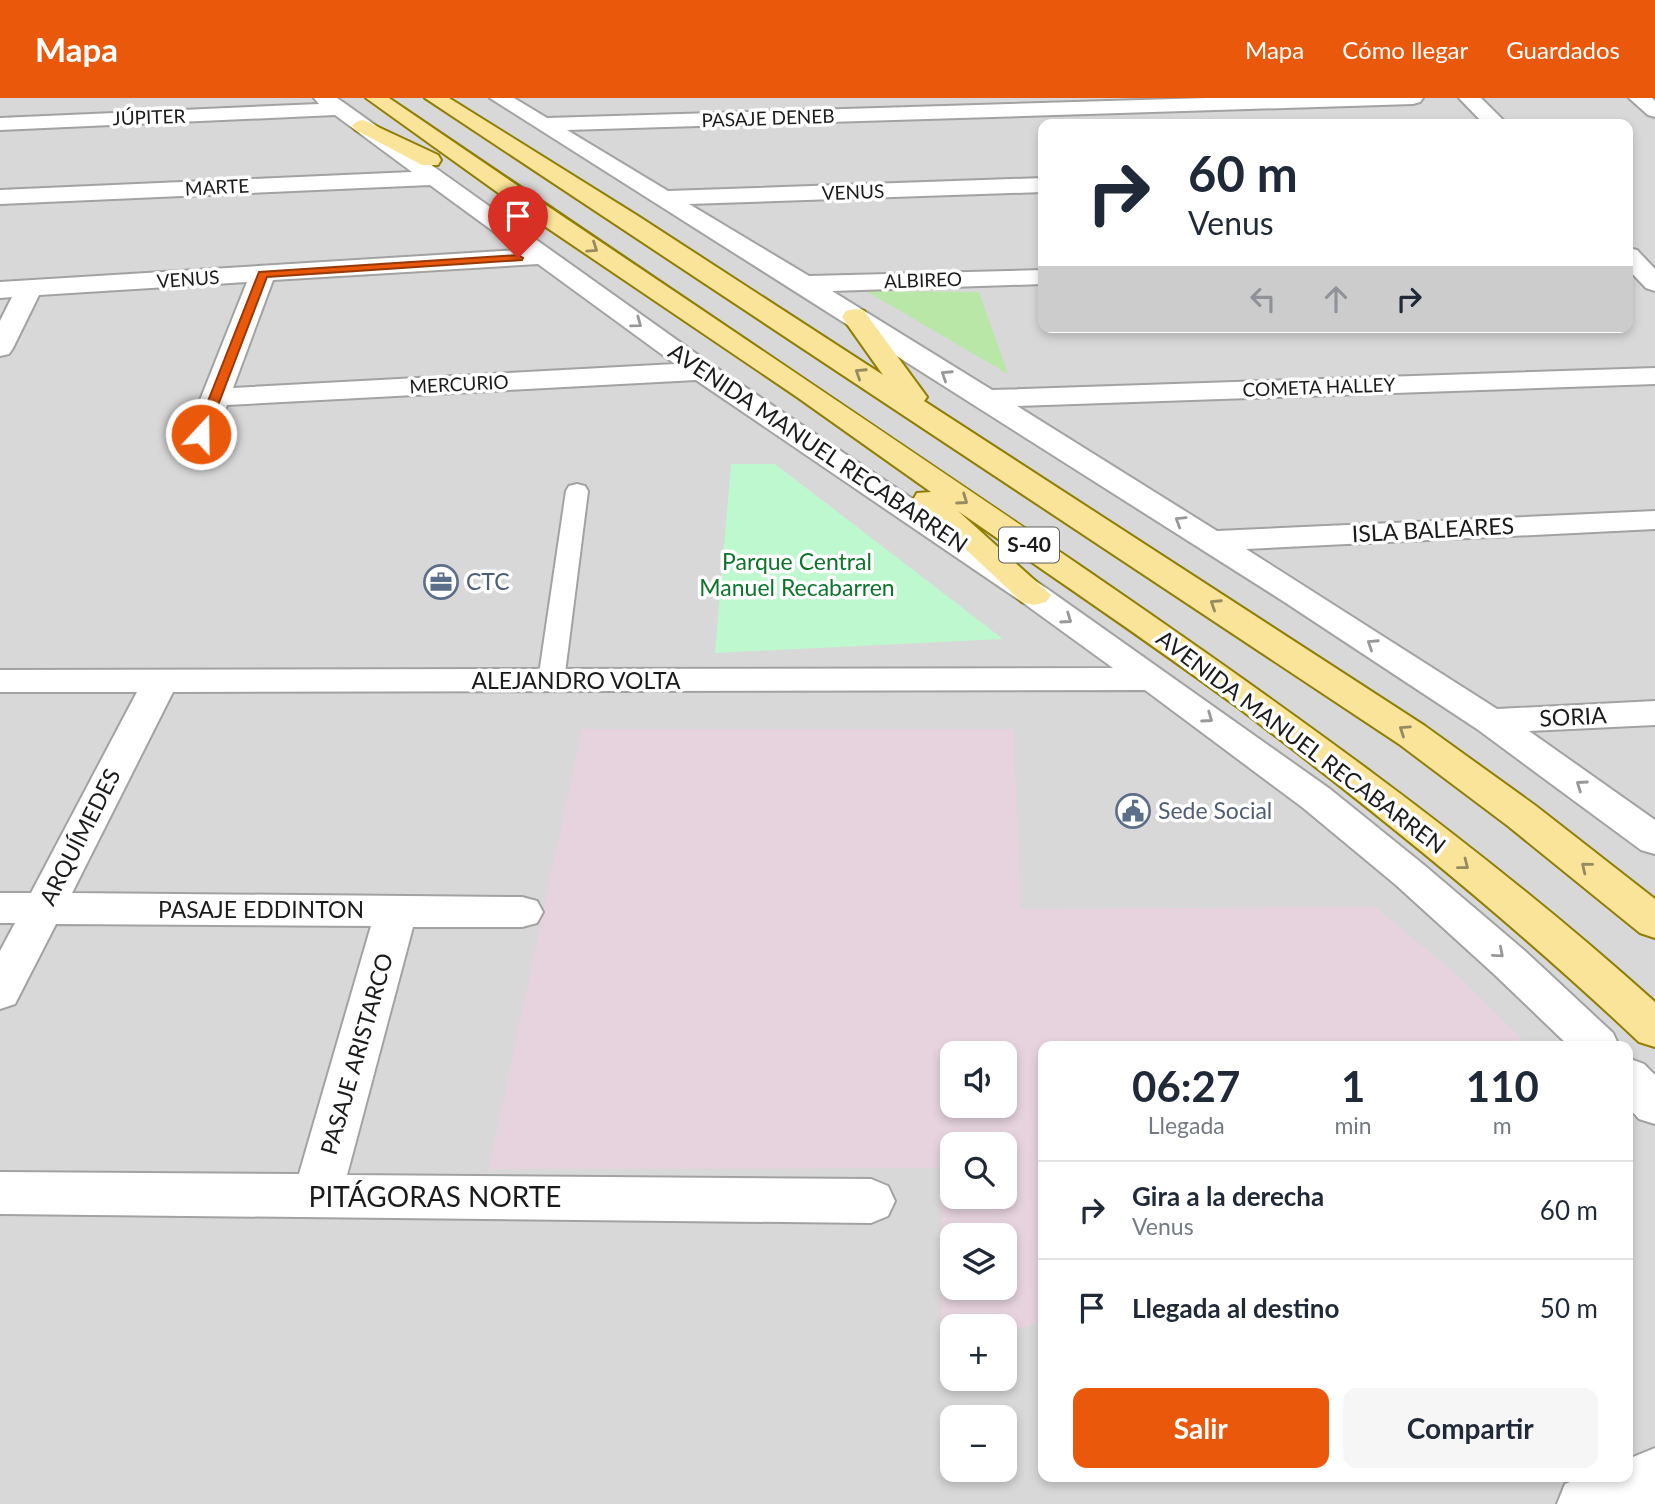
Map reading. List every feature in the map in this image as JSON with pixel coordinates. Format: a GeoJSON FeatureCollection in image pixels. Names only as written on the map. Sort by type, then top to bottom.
{"type":"FeatureCollection","features":[{"type":"Feature","properties":{"kind":"main road","name":"S-40"},"geometry":{"type":"LineString","coordinates":[[435,98],[629,221],[1412,735],[1522,816],[1655,922]]}},
{"type":"Feature","properties":{"kind":"main road","name":"AVENIDA MANUEL RECABARREN"},"geometry":{"type":"LineString","coordinates":[[369,112],[551,220],[807,391],[1248,698],[1482,878],[1578,958],[1655,1029]]}},
{"type":"Feature","properties":{"kind":"main road"},"geometry":{"type":"LineString","coordinates":[[855,317],[926,416]]}},
{"type":"Feature","properties":{"kind":"main road"},"geometry":{"type":"LineString","coordinates":[[807,391],[1034,595]]}},
{"type":"Feature","properties":{"kind":"street"},"geometry":{"type":"LineString","coordinates":[[500,98],[804,284],[982,399],[1211,541],[1490,721],[1655,840]]}},
{"type":"Feature","properties":{"kind":"street","name":"PASAJE DENEB"},"geometry":{"type":"LineString","coordinates":[[542,124],[778,108],[1085,110],[1413,98]]}},
{"type":"Feature","properties":{"kind":"street"},"geometry":{"type":"LineString","coordinates":[[1469,98],[1491,119]]}},
{"type":"Feature","properties":{"kind":"street"},"geometry":{"type":"LineString","coordinates":[[1639,98],[1655,111]]}},
{"type":"Feature","properties":{"kind":"street","name":"AVENIDA MANUEL RECABARREN"},"geometry":{"type":"LineString","coordinates":[[332,104],[369,112],[435,178],[702,371],[1034,595],[1316,798],[1410,875],[1510,963],[1592,1041]]}},
{"type":"Feature","properties":{"kind":"street","name":"JÚPITER"},"geometry":{"type":"LineString","coordinates":[[0,124],[332,104]]}},
{"type":"Feature","properties":{"kind":"street","name":"MARTE"},"geometry":{"type":"LineString","coordinates":[[0,197],[435,178]]}},
{"type":"Feature","properties":{"kind":"street","name":"VENUS"},"geometry":{"type":"LineString","coordinates":[[662,198],[1038,185]]}},
{"type":"Feature","properties":{"kind":"street","name":"VENUS"},"geometry":{"type":"LineString","coordinates":[[0,290],[544,256]]}},
{"type":"Feature","properties":{"kind":"street"},"geometry":{"type":"LineString","coordinates":[[1633,262],[1655,283]]}},
{"type":"Feature","properties":{"kind":"street"},"geometry":{"type":"LineString","coordinates":[[194,453],[263,274]]}},
{"type":"Feature","properties":{"kind":"street","name":"ALBIREO"},"geometry":{"type":"LineString","coordinates":[[804,284],[1038,277]]}},
{"type":"Feature","properties":{"kind":"street"},"geometry":{"type":"LineString","coordinates":[[0,348],[29,289]]}},
{"type":"Feature","properties":{"kind":"street","name":"MERCURIO"},"geometry":{"type":"LineString","coordinates":[[216,397],[702,371]]}},
{"type":"Feature","properties":{"kind":"street","name":"COMETA HALLEY"},"geometry":{"type":"LineString","coordinates":[[982,399],[1655,376]]}},
{"type":"Feature","properties":{"kind":"street","name":"ISLA BALEARES"},"geometry":{"type":"LineString","coordinates":[[1211,541],[1655,520]]}},
{"type":"Feature","properties":{"kind":"street","name":"ALEJANDRO VOLTA"},"geometry":{"type":"LineString","coordinates":[[0,681],[160,683],[1152,679]]}},
{"type":"Feature","properties":{"kind":"street","name":"ARQUÍMEDES"},"geometry":{"type":"LineString","coordinates":[[0,992],[160,683]]}},
{"type":"Feature","properties":{"kind":"street","name":"SORIA"},"geometry":{"type":"LineString","coordinates":[[1490,721],[1655,713]]}},
{"type":"Feature","properties":{"kind":"street","name":"PASAJE EDDINTON"},"geometry":{"type":"LineString","coordinates":[[0,908],[522,912]]}},
{"type":"Feature","properties":{"kind":"street","name":"PASAJE ARISTARCO"},"geometry":{"type":"LineString","coordinates":[[317,1196],[396,911]]}},
{"type":"Feature","properties":{"kind":"street"},"geometry":{"type":"LineString","coordinates":[[1633,1082],[1655,1105]]}},
{"type":"Feature","properties":{"kind":"street","name":"PITÁGORAS NORTE"},"geometry":{"type":"LineString","coordinates":[[0,1194],[871,1200]]}},
{"type":"Feature","properties":{"kind":"street"},"geometry":{"type":"LineString","coordinates":[[1585,1504],[1655,1476]]}},
{"type":"Feature","properties":{"kind":"lane"},"geometry":{"type":"LineString","coordinates":[[551,681],[577,491]]}},
{"type":"Feature","properties":{"kind":"shaded area"},"geometry":{"type":"Polygon","coordinates":[[[0,98],[1655,98],[1655,1504],[0,1504],[0,98]]]}},
{"type":"Feature","properties":{"kind":"shaded area"},"geometry":{"type":"Polygon","coordinates":[[[582,729],[1013,729],[1021,909],[1375,907],[1457,975],[1524,1041],[1038,1041],[1038,1323],[1017,1329],[1017,1314],[941,1314],[941,1300],[1017,1300],[1017,1223],[942,1223],[942,1209],[1017,1209],[1017,1132],[940,1132],[940,1168],[489,1169],[582,729]]]}},
{"type":"Feature","properties":{"kind":"green space"},"geometry":{"type":"Polygon","coordinates":[[[866,291],[979,292],[1008,374],[866,291]]]}},
{"type":"Feature","properties":{"kind":"green space","name":"Parque Central Manuel Recabarren"},"geometry":{"type":"Polygon","coordinates":[[[731,464],[775,464],[1003,639],[715,653],[731,464]]]}},
{"type":"Feature","properties":{"kind":"place","name":"CTC"},"geometry":{"type":"Point","coordinates":[441,582]}},
{"type":"Feature","properties":{"kind":"place","name":"Sede Social"},"geometry":{"type":"Point","coordinates":[1133,811]}},
{"type":"Feature","properties":{"kind":"route"},"geometry":{"type":"LineString","coordinates":[[201,434],[263,274],[518,258]]}}]}
